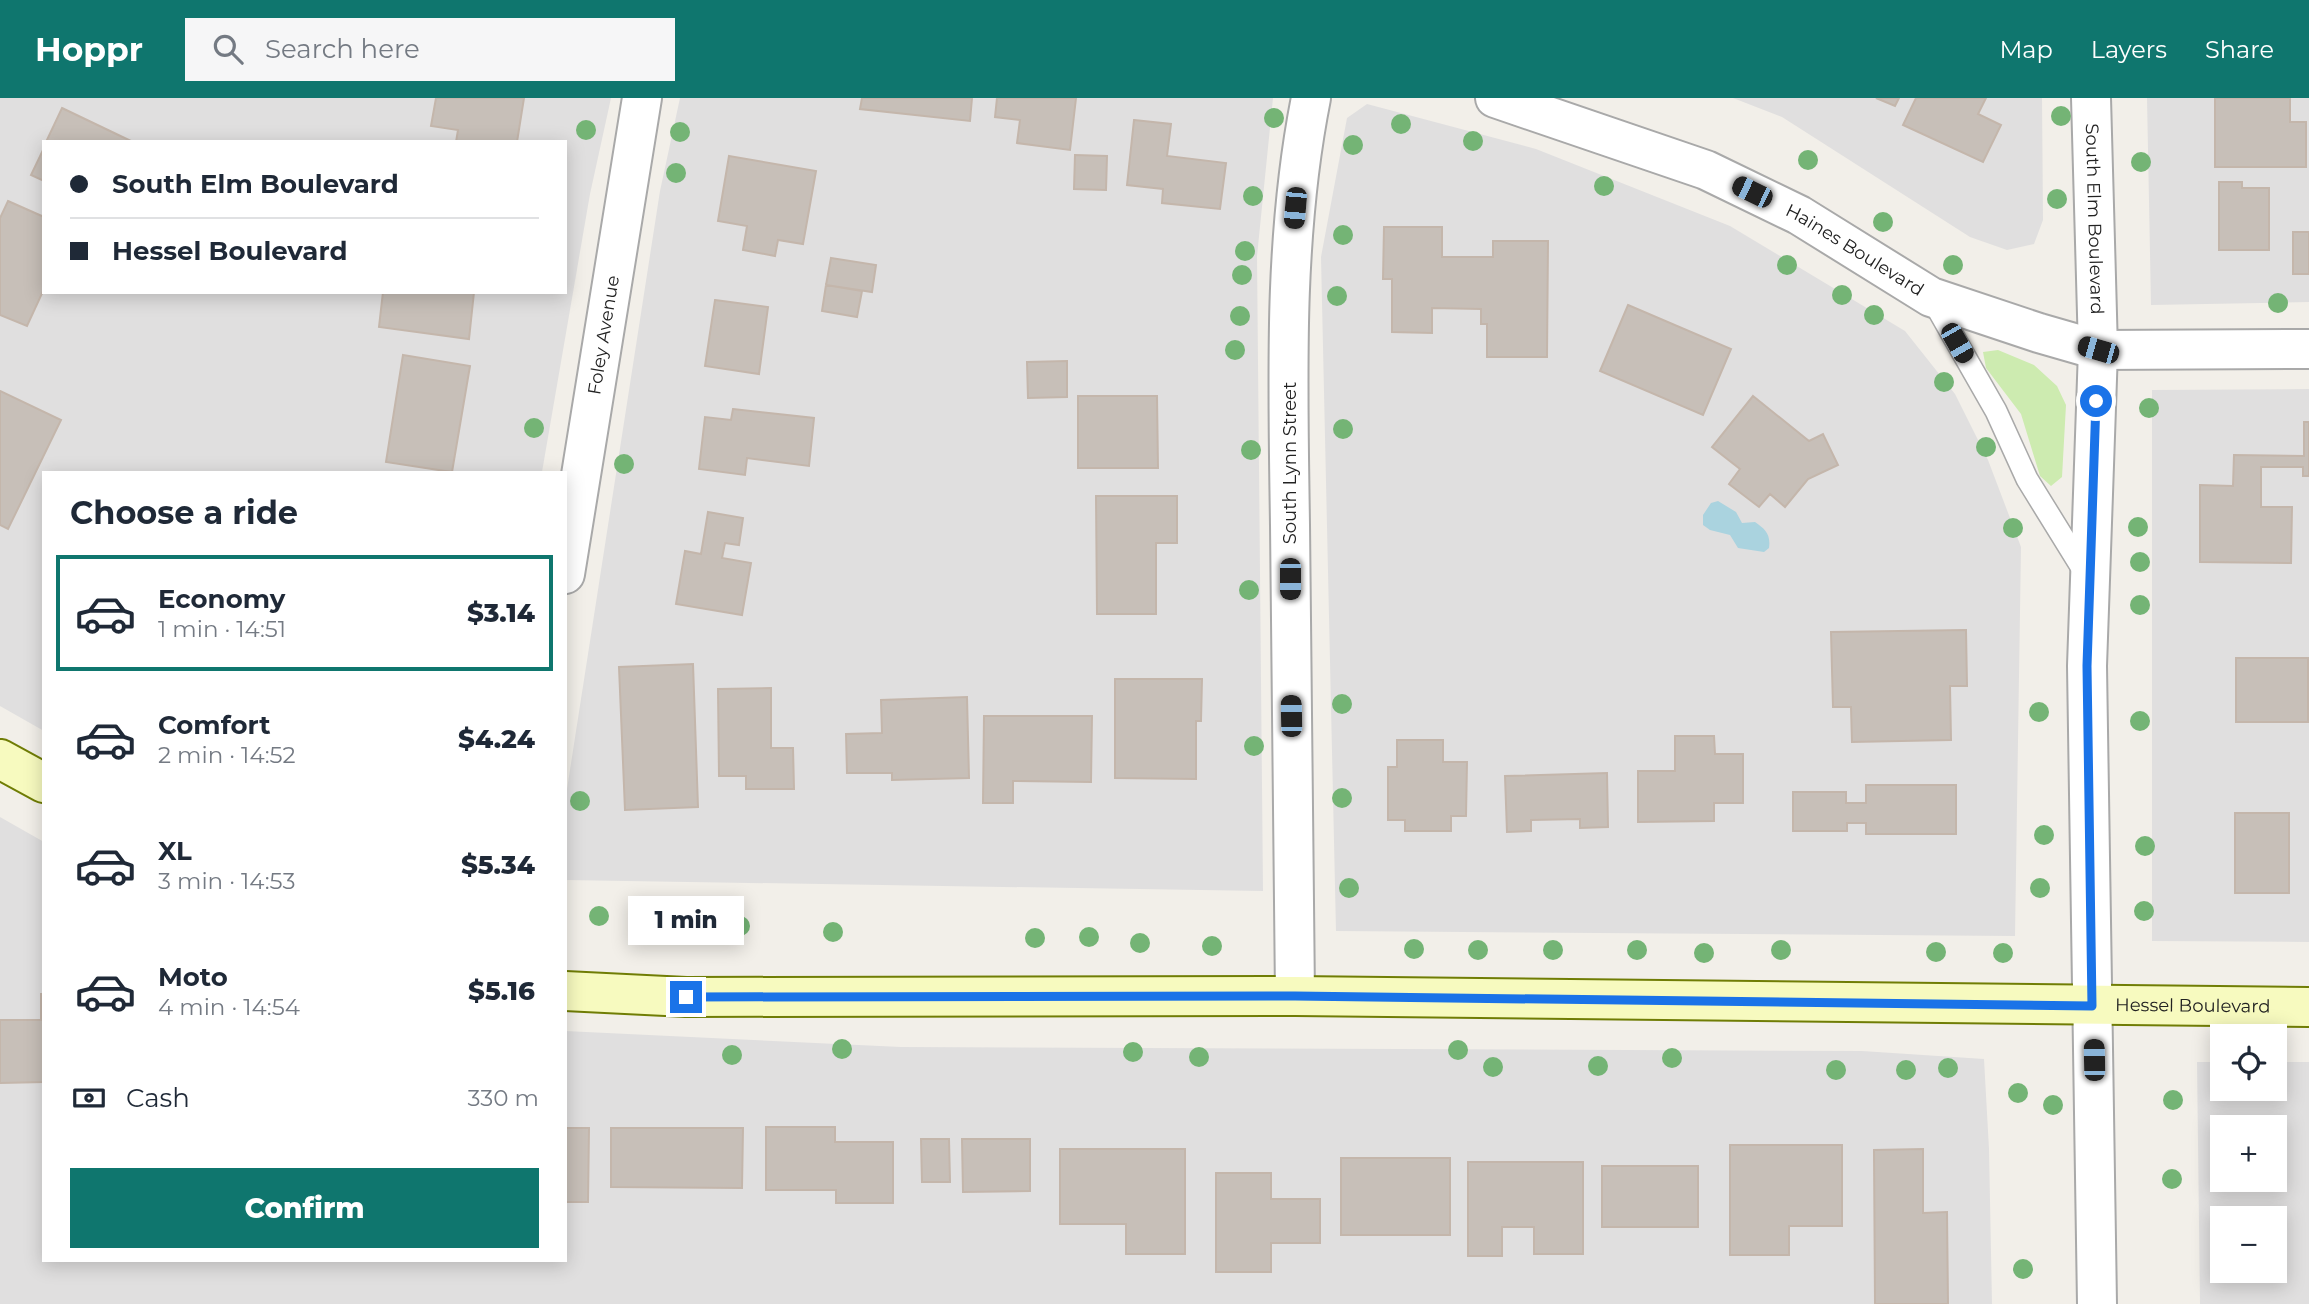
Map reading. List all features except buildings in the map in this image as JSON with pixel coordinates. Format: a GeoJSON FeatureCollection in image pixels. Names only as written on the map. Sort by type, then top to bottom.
{"type":"FeatureCollection","features":[{"type":"Feature","properties":{"kind":"street","name":"Foley Avenue"},"geometry":{"type":"LineString","coordinates":[[567,562],[642,98]]}},
{"type":"Feature","properties":{"kind":"street","name":"South Lynn Street"},"geometry":{"type":"LineString","coordinates":[[1295,996],[1289,414],[1291,260],[1300,156],[1311,98]]}},
{"type":"Feature","properties":{"kind":"street","name":"Haines Boulevard"},"geometry":{"type":"LineString","coordinates":[[1495,98],[1706,170],[1798,215],[1931,297],[2098,350],[2309,349]]}},
{"type":"Feature","properties":{"kind":"street","name":"South Elm Boulevard"},"geometry":{"type":"LineString","coordinates":[[2091,98],[2098,350],[2087,666],[2097,1304]]}},
{"type":"Feature","properties":{"kind":"street"},"geometry":{"type":"LineString","coordinates":[[0,759],[42,782]]}},
{"type":"Feature","properties":{"kind":"street","name":"Hessel Boulevard"},"geometry":{"type":"LineString","coordinates":[[567,991],[686,997],[1295,996],[2309,1007]]}},
{"type":"Feature","properties":{"kind":"lane"},"geometry":{"type":"LineString","coordinates":[[1931,297],[1996,411],[2027,479],[2090,581]]}},
{"type":"Feature","properties":{"kind":"shaded area"},"geometry":{"type":"Polygon","coordinates":[[[0,98],[611,98],[590,194],[542,471],[42,471],[42,730],[0,706],[0,98]]]}},
{"type":"Feature","properties":{"kind":"shaded area"},"geometry":{"type":"Polygon","coordinates":[[[680,98],[1273,98],[1257,256],[1263,891],[567,880],[567,789],[660,191],[680,98]]]}},
{"type":"Feature","properties":{"kind":"shaded area"},"geometry":{"type":"Polygon","coordinates":[[[1733,98],[2042,98],[2043,220],[2034,244],[2007,250],[1970,237],[1782,117],[1733,98]]]}},
{"type":"Feature","properties":{"kind":"shaded area"},"geometry":{"type":"Polygon","coordinates":[[[2147,98],[2309,98],[2309,302],[2151,305],[2147,98]]]}},
{"type":"Feature","properties":{"kind":"shaded area"},"geometry":{"type":"Polygon","coordinates":[[[1367,104],[1536,149],[1730,226],[1905,331],[1955,394],[1988,460],[2021,547],[2015,936],[1336,931],[1321,257],[1347,118],[1367,104]]]}},
{"type":"Feature","properties":{"kind":"shaded area"},"geometry":{"type":"Polygon","coordinates":[[[2309,389],[2309,942],[2152,941],[2152,390],[2309,389]]]}},
{"type":"Feature","properties":{"kind":"shaded area"},"geometry":{"type":"Polygon","coordinates":[[[0,817],[42,841],[42,1262],[567,1262],[567,1031],[901,1047],[1862,1051],[1984,1059],[1992,1304],[0,1304],[0,817]]]}},
{"type":"Feature","properties":{"kind":"shaded area"},"geometry":{"type":"Polygon","coordinates":[[[2197,1062],[2210,1062],[2210,1101],[2287,1101],[2287,1062],[2309,1062],[2309,1304],[2200,1304],[2197,1062]]]}},
{"type":"Feature","properties":{"kind":"green space"},"geometry":{"type":"Polygon","coordinates":[[[1998,350],[2034,365],[2057,386],[2066,405],[2062,477],[2051,486],[2040,476],[2021,414],[1986,368],[1983,352],[1998,350]]]}},
{"type":"Feature","properties":{"kind":"water"},"geometry":{"type":"Polygon","coordinates":[[[1718,501],[1736,512],[1742,523],[1755,522],[1762,527],[1768,535],[1769,548],[1764,552],[1738,548],[1730,535],[1710,530],[1703,525],[1703,515],[1711,503],[1718,501]]]}},
{"type":"Feature","properties":{"kind":"route"},"geometry":{"type":"LineString","coordinates":[[686,997],[1295,996],[2092,1006],[2087,666],[2096,401]]}}]}
